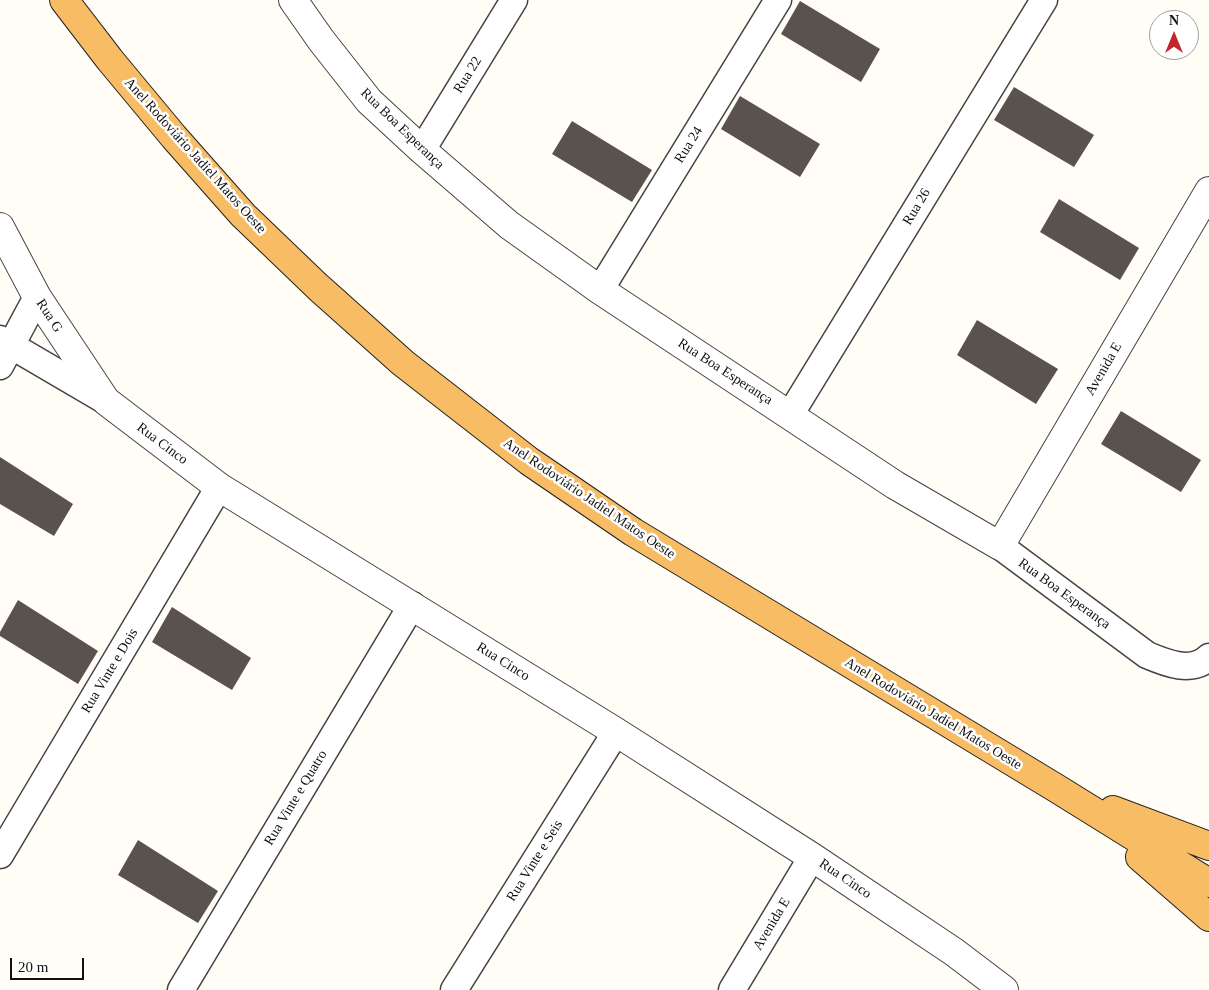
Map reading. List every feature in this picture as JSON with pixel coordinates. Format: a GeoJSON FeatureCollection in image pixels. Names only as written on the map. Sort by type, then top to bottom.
{"type":"FeatureCollection","features":[{"type":"Feature","properties":{"kind":"highway","name":"Anel Rodoviário Jadiel Matos Oeste"},"geometry":{"type":"LineString","coordinates":[[64,0],[110,60],[168,130],[243,215],[318,287],[403,363],[529,461],[633,532],[1056,788],[1209,883]]}},
{"type":"Feature","properties":{"kind":"highway"},"geometry":{"type":"LineString","coordinates":[[1056,788],[1209,846]]}},
{"type":"Feature","properties":{"kind":"highway"},"geometry":{"type":"LineString","coordinates":[[1056,788],[1157,871],[1209,918]]}},
{"type":"Feature","properties":{"kind":"street","name":"Rua Boa Esperança"},"geometry":{"type":"LineString","coordinates":[[293,0],[369,102],[509,225],[600,290],[896,485],[1000,546],[1147,655],[1166,663],[1184,666],[1203,663],[1209,657]]}},
{"type":"Feature","properties":{"kind":"street","name":"Rua 22"},"geometry":{"type":"LineString","coordinates":[[422,150],[514,0]]}},
{"type":"Feature","properties":{"kind":"street","name":"Rua 24"},"geometry":{"type":"LineString","coordinates":[[600,290],[778,0]]}},
{"type":"Feature","properties":{"kind":"street","name":"Rua 26"},"geometry":{"type":"LineString","coordinates":[[790,414],[1044,0]]}},
{"type":"Feature","properties":{"kind":"street","name":"Avenida E"},"geometry":{"type":"LineString","coordinates":[[1000,546],[1209,191]]}},
{"type":"Feature","properties":{"kind":"street","name":"Rua G"},"geometry":{"type":"LineString","coordinates":[[0,227],[37,297],[106,401]]}},
{"type":"Feature","properties":{"kind":"street"},"geometry":{"type":"LineString","coordinates":[[4,350],[37,297]]}},
{"type":"Feature","properties":{"kind":"street","name":"Rua Cinco"},"geometry":{"type":"LineString","coordinates":[[4,350],[106,401],[219,487],[616,732],[812,857],[954,952],[1004,990]]}},
{"type":"Feature","properties":{"kind":"street","name":"Rua Vinte e Dois"},"geometry":{"type":"LineString","coordinates":[[0,855],[219,487]]}},
{"type":"Feature","properties":{"kind":"street","name":"Rua Vinte e Quatro"},"geometry":{"type":"LineString","coordinates":[[180,990],[412,605]]}},
{"type":"Feature","properties":{"kind":"street","name":"Rua Vinte e Seis"},"geometry":{"type":"LineString","coordinates":[[454,990],[616,732]]}},
{"type":"Feature","properties":{"kind":"street","name":"Avenida E"},"geometry":{"type":"LineString","coordinates":[[732,990],[812,857]]}},
{"type":"Feature","properties":{"kind":"building"},"geometry":{"type":"Polygon","coordinates":[[[800,1],[880,49],[861,82],[781,34],[800,1]]]}},
{"type":"Feature","properties":{"kind":"building"},"geometry":{"type":"Polygon","coordinates":[[[1014,87],[1094,135],[1074,167],[994,120],[1014,87]]]}},
{"type":"Feature","properties":{"kind":"building"},"geometry":{"type":"Polygon","coordinates":[[[740,96],[820,144],[800,177],[721,129],[740,96]]]}},
{"type":"Feature","properties":{"kind":"building"},"geometry":{"type":"Polygon","coordinates":[[[572,121],[652,170],[632,202],[552,154],[572,121]]]}},
{"type":"Feature","properties":{"kind":"building"},"geometry":{"type":"Polygon","coordinates":[[[1059,199],[1139,248],[1120,280],[1040,232],[1059,199]]]}},
{"type":"Feature","properties":{"kind":"building"},"geometry":{"type":"Polygon","coordinates":[[[977,320],[1058,369],[1036,404],[957,355],[977,320]]]}},
{"type":"Feature","properties":{"kind":"building"},"geometry":{"type":"Polygon","coordinates":[[[1121,411],[1201,460],[1181,492],[1101,444],[1121,411]]]}},
{"type":"Feature","properties":{"kind":"building"},"geometry":{"type":"Polygon","coordinates":[[[0,457],[73,504],[54,536],[0,504],[0,457]]]}},
{"type":"Feature","properties":{"kind":"building"},"geometry":{"type":"Polygon","coordinates":[[[18,600],[98,651],[78,684],[0,636],[0,632],[18,600]]]}},
{"type":"Feature","properties":{"kind":"building"},"geometry":{"type":"Polygon","coordinates":[[[172,607],[251,658],[232,690],[152,642],[172,607]]]}},
{"type":"Feature","properties":{"kind":"building"},"geometry":{"type":"Polygon","coordinates":[[[138,840],[218,891],[198,923],[118,875],[138,840]]]}}]}
